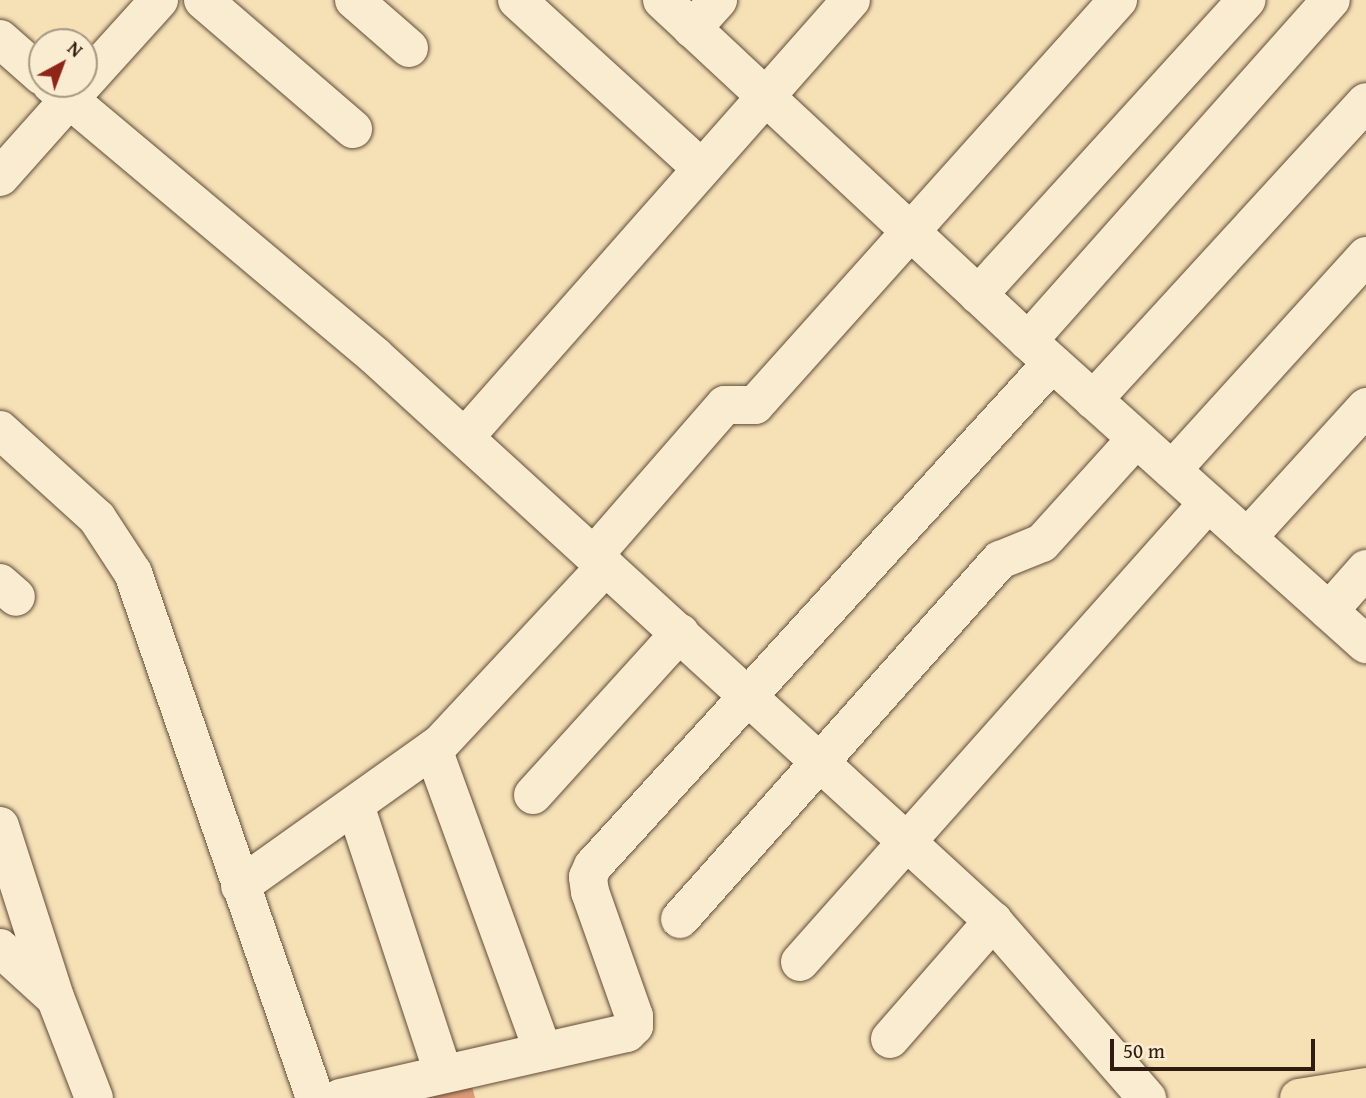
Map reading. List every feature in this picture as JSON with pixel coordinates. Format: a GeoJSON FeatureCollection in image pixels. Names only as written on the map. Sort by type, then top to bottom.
{"type":"FeatureCollection","features":[{"type":"Feature","properties":{"kind":"main road"},"geometry":{"type":"LineString","coordinates":[[1299,1098],[1366,1087]]}},
{"type":"Feature","properties":{"kind":"street"},"geometry":{"type":"LineString","coordinates":[[98,56],[159,0]]}},
{"type":"Feature","properties":{"kind":"street"},"geometry":{"type":"LineString","coordinates":[[203,0],[354,129]]}},
{"type":"Feature","properties":{"kind":"street"},"geometry":{"type":"LineString","coordinates":[[354,0],[409,48]]}},
{"type":"Feature","properties":{"kind":"street"},"geometry":{"type":"LineString","coordinates":[[517,0],[701,168]]}},
{"type":"Feature","properties":{"kind":"street"},"geometry":{"type":"LineString","coordinates":[[662,0],[1040,352],[1366,644]]}},
{"type":"Feature","properties":{"kind":"street"},"geometry":{"type":"LineString","coordinates":[[692,29],[718,0]]}},
{"type":"Feature","properties":{"kind":"street"},"geometry":{"type":"LineString","coordinates":[[465,437],[764,95],[851,0]]}},
{"type":"Feature","properties":{"kind":"street"},"geometry":{"type":"LineString","coordinates":[[240,886],[433,749],[600,560],[725,405],[755,405],[1118,0]]}},
{"type":"Feature","properties":{"kind":"street"},"geometry":{"type":"LineString","coordinates":[[978,295],[1246,0]]}},
{"type":"Feature","properties":{"kind":"street"},"geometry":{"type":"LineString","coordinates":[[340,1098],[627,1033],[634,1026],[635,1016],[588,877],[600,857],[746,694],[1040,352],[1331,0]]}},
{"type":"Feature","properties":{"kind":"street"},"geometry":{"type":"LineString","coordinates":[[0,39],[28,59]]}},
{"type":"Feature","properties":{"kind":"street"},"geometry":{"type":"LineString","coordinates":[[0,177],[57,98]]}},
{"type":"Feature","properties":{"kind":"street"},"geometry":{"type":"LineString","coordinates":[[80,98],[465,437],[993,921],[1147,1098]]}},
{"type":"Feature","properties":{"kind":"street"},"geometry":{"type":"LineString","coordinates":[[1093,400],[1366,103]]}},
{"type":"Feature","properties":{"kind":"street"},"geometry":{"type":"LineString","coordinates":[[1172,470],[1366,256]]}},
{"type":"Feature","properties":{"kind":"street"},"geometry":{"type":"LineString","coordinates":[[1247,538],[1366,407]]}},
{"type":"Feature","properties":{"kind":"street"},"geometry":{"type":"LineString","coordinates":[[0,430],[97,518],[133,573],[315,1098]]}},
{"type":"Feature","properties":{"kind":"street"},"geometry":{"type":"LineString","coordinates":[[680,919],[1000,560],[1042,543],[1136,439]]}},
{"type":"Feature","properties":{"kind":"street"},"geometry":{"type":"LineString","coordinates":[[800,962],[1208,503]]}},
{"type":"Feature","properties":{"kind":"street"},"geometry":{"type":"LineString","coordinates":[[1329,611],[1366,569]]}},
{"type":"Feature","properties":{"kind":"street"},"geometry":{"type":"LineString","coordinates":[[533,795],[680,633]]}},
{"type":"Feature","properties":{"kind":"street"},"geometry":{"type":"LineString","coordinates":[[433,749],[542,1051]]}},
{"type":"Feature","properties":{"kind":"street"},"geometry":{"type":"LineString","coordinates":[[355,805],[443,1073]]}},
{"type":"Feature","properties":{"kind":"street"},"geometry":{"type":"LineString","coordinates":[[0,826],[55,997],[94,1098]]}},
{"type":"Feature","properties":{"kind":"street"},"geometry":{"type":"LineString","coordinates":[[890,1039],[993,921]]}},
{"type":"Feature","properties":{"kind":"street"},"geometry":{"type":"LineString","coordinates":[[0,948],[55,997]]}},
{"type":"Feature","properties":{"kind":"building"},"geometry":{"type":"Polygon","coordinates":[[[469,1074],[475,1098],[374,1098],[469,1074]]]}}]}
